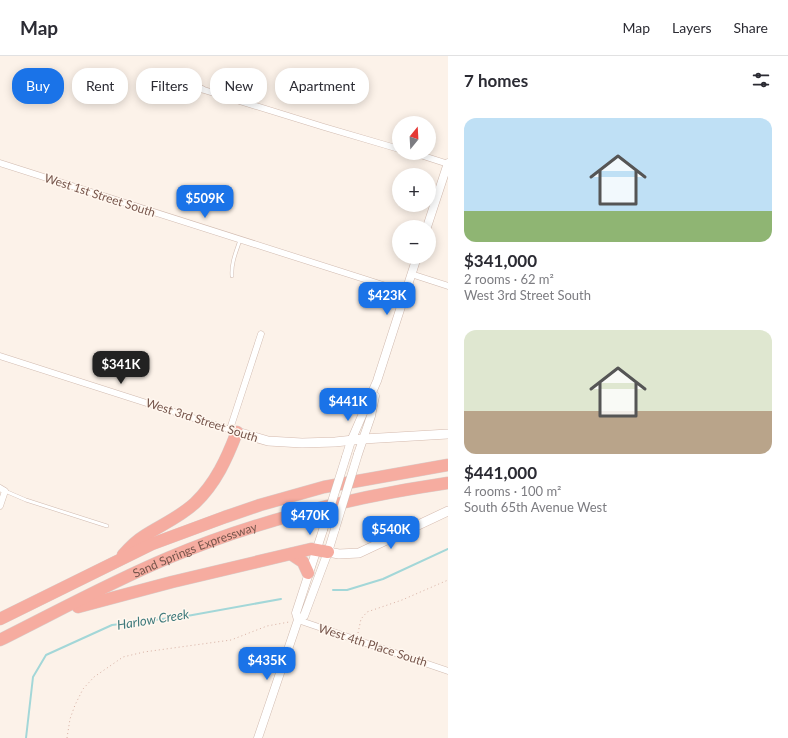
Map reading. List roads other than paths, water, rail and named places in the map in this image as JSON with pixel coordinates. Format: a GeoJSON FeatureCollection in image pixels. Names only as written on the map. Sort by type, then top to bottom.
{"type":"FeatureCollection","features":[{"type":"Feature","properties":{"kind":"highway"},"geometry":{"type":"LineString","coordinates":[[113,564],[142,537],[172,520],[199,498],[219,473],[228,455],[233,431]]}},
{"type":"Feature","properties":{"kind":"highway","name":"Sand Springs Expressway"},"geometry":{"type":"LineString","coordinates":[[0,620],[152,544],[260,505],[324,487],[448,465]]}},
{"type":"Feature","properties":{"kind":"highway","name":"Sand Springs Expressway"},"geometry":{"type":"LineString","coordinates":[[0,640],[132,573],[169,557],[234,533],[286,516],[361,498],[448,483]]}},
{"type":"Feature","properties":{"kind":"highway"},"geometry":{"type":"LineString","coordinates":[[52,614],[311,549],[322,551]]}},
{"type":"Feature","properties":{"kind":"highway"},"geometry":{"type":"LineString","coordinates":[[291,554],[303,562],[308,573]]}},
{"type":"Feature","properties":{"kind":"main road","name":"West 3rd Street South"},"geometry":{"type":"LineString","coordinates":[[233,431],[277,442],[309,443],[351,441],[363,438],[448,434]]}},
{"type":"Feature","properties":{"kind":"main road"},"geometry":{"type":"LineString","coordinates":[[322,551],[339,554],[359,553],[448,511]]}},
{"type":"Feature","properties":{"kind":"street"},"geometry":{"type":"LineString","coordinates":[[202,89],[324,127],[392,146]]}},
{"type":"Feature","properties":{"kind":"street"},"geometry":{"type":"LineString","coordinates":[[429,220],[448,163],[436,159]]}},
{"type":"Feature","properties":{"kind":"street","name":"West 1st Street South"},"geometry":{"type":"LineString","coordinates":[[0,163],[406,292]]}},
{"type":"Feature","properties":{"kind":"street"},"geometry":{"type":"LineString","coordinates":[[298,620],[304,616],[322,551],[323,530],[351,441],[377,381],[415,264]]}},
{"type":"Feature","properties":{"kind":"street"},"geometry":{"type":"LineString","coordinates":[[411,274],[448,286]]}},
{"type":"Feature","properties":{"kind":"street"},"geometry":{"type":"LineString","coordinates":[[233,431],[261,334]]}},
{"type":"Feature","properties":{"kind":"street","name":"West 3rd Street South"},"geometry":{"type":"LineString","coordinates":[[0,356],[233,431]]}},
{"type":"Feature","properties":{"kind":"street"},"geometry":{"type":"LineString","coordinates":[[258,738],[298,620],[296,613],[308,573],[335,529],[371,416],[377,381]]}},
{"type":"Feature","properties":{"kind":"street"},"geometry":{"type":"LineString","coordinates":[[0,506],[2,490]]}},
{"type":"Feature","properties":{"kind":"street","name":"West 4th Place South"},"geometry":{"type":"LineString","coordinates":[[298,620],[448,670]]}},
{"type":"Feature","properties":{"kind":"lane"},"geometry":{"type":"LineString","coordinates":[[232,276],[231,268],[240,240]]}},
{"type":"Feature","properties":{"kind":"lane"},"geometry":{"type":"LineString","coordinates":[[2,490],[26,500],[107,526]]}},
{"type":"Feature","properties":{"kind":"waterway","name":"Harlow Creek"},"geometry":{"type":"LineString","coordinates":[[333,590],[347,590],[383,579],[448,549]]}},
{"type":"Feature","properties":{"kind":"waterway","name":"Harlow Creek"},"geometry":{"type":"LineString","coordinates":[[26,738],[33,677],[46,655],[112,625],[187,616],[281,599]]}}]}
